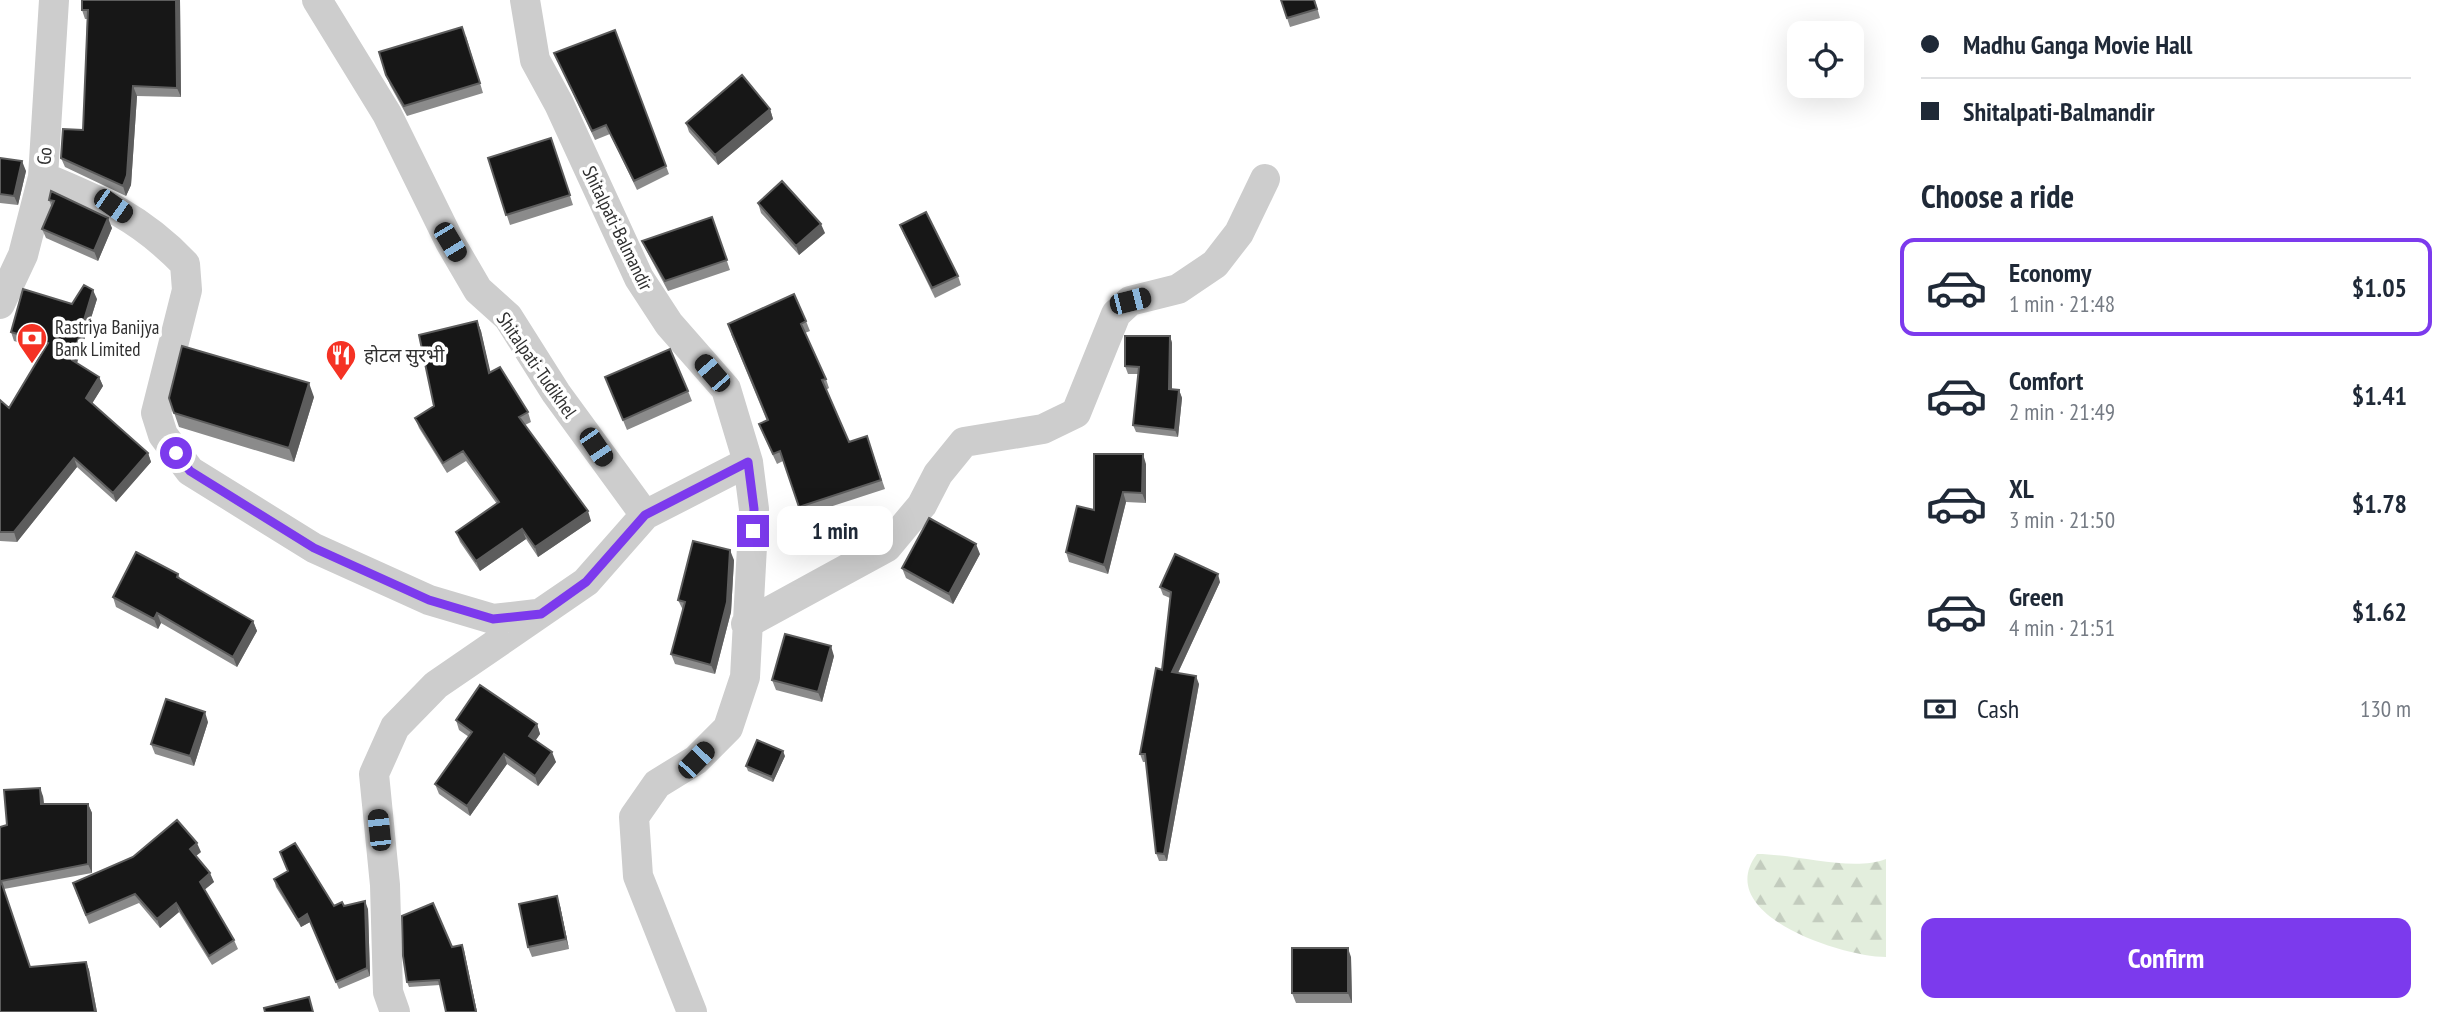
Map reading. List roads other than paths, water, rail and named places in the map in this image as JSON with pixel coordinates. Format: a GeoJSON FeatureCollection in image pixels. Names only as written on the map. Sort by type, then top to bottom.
{"type":"FeatureCollection","features":[{"type":"Feature","properties":{"kind":"street","name":"Go"},"geometry":{"type":"LineString","coordinates":[[0,304],[23,255],[43,177],[54,0]]}},
{"type":"Feature","properties":{"kind":"street","name":"Shitalpati-Tudikhel"},"geometry":{"type":"LineString","coordinates":[[317,0],[387,114],[450,242],[478,290],[508,317],[556,393],[645,515]]}},
{"type":"Feature","properties":{"kind":"street","name":"Shitalpati-Balmandir"},"geometry":{"type":"LineString","coordinates":[[525,0],[535,60],[559,104],[634,268],[670,324],[726,389],[748,462],[754,509],[745,677],[729,728],[696,760],[657,784],[634,817],[638,876],[692,1012]]}},
{"type":"Feature","properties":{"kind":"street"},"geometry":{"type":"LineString","coordinates":[[43,177],[113,206],[164,242],[186,264],[187,290],[156,413],[163,435],[190,471],[314,548],[429,600],[493,619],[541,614]]}},
{"type":"Feature","properties":{"kind":"street"},"geometry":{"type":"LineString","coordinates":[[747,624],[887,547],[922,505],[938,474],[964,442],[1043,429],[1076,414],[1116,314],[1130,301],[1178,289],[1215,264],[1239,233],[1265,179]]}},
{"type":"Feature","properties":{"kind":"street"},"geometry":{"type":"LineString","coordinates":[[395,1012],[388,992],[385,885],[374,774],[395,727],[436,685],[586,582],[645,515],[748,462]]}},
{"type":"Feature","properties":{"kind":"place","name":"Rastriya Banijya Bank Limited"},"geometry":{"type":"Point","coordinates":[32,365]}},
{"type":"Feature","properties":{"kind":"place","name":"होटल सुरभी"},"geometry":{"type":"Point","coordinates":[341,382]}}]}
